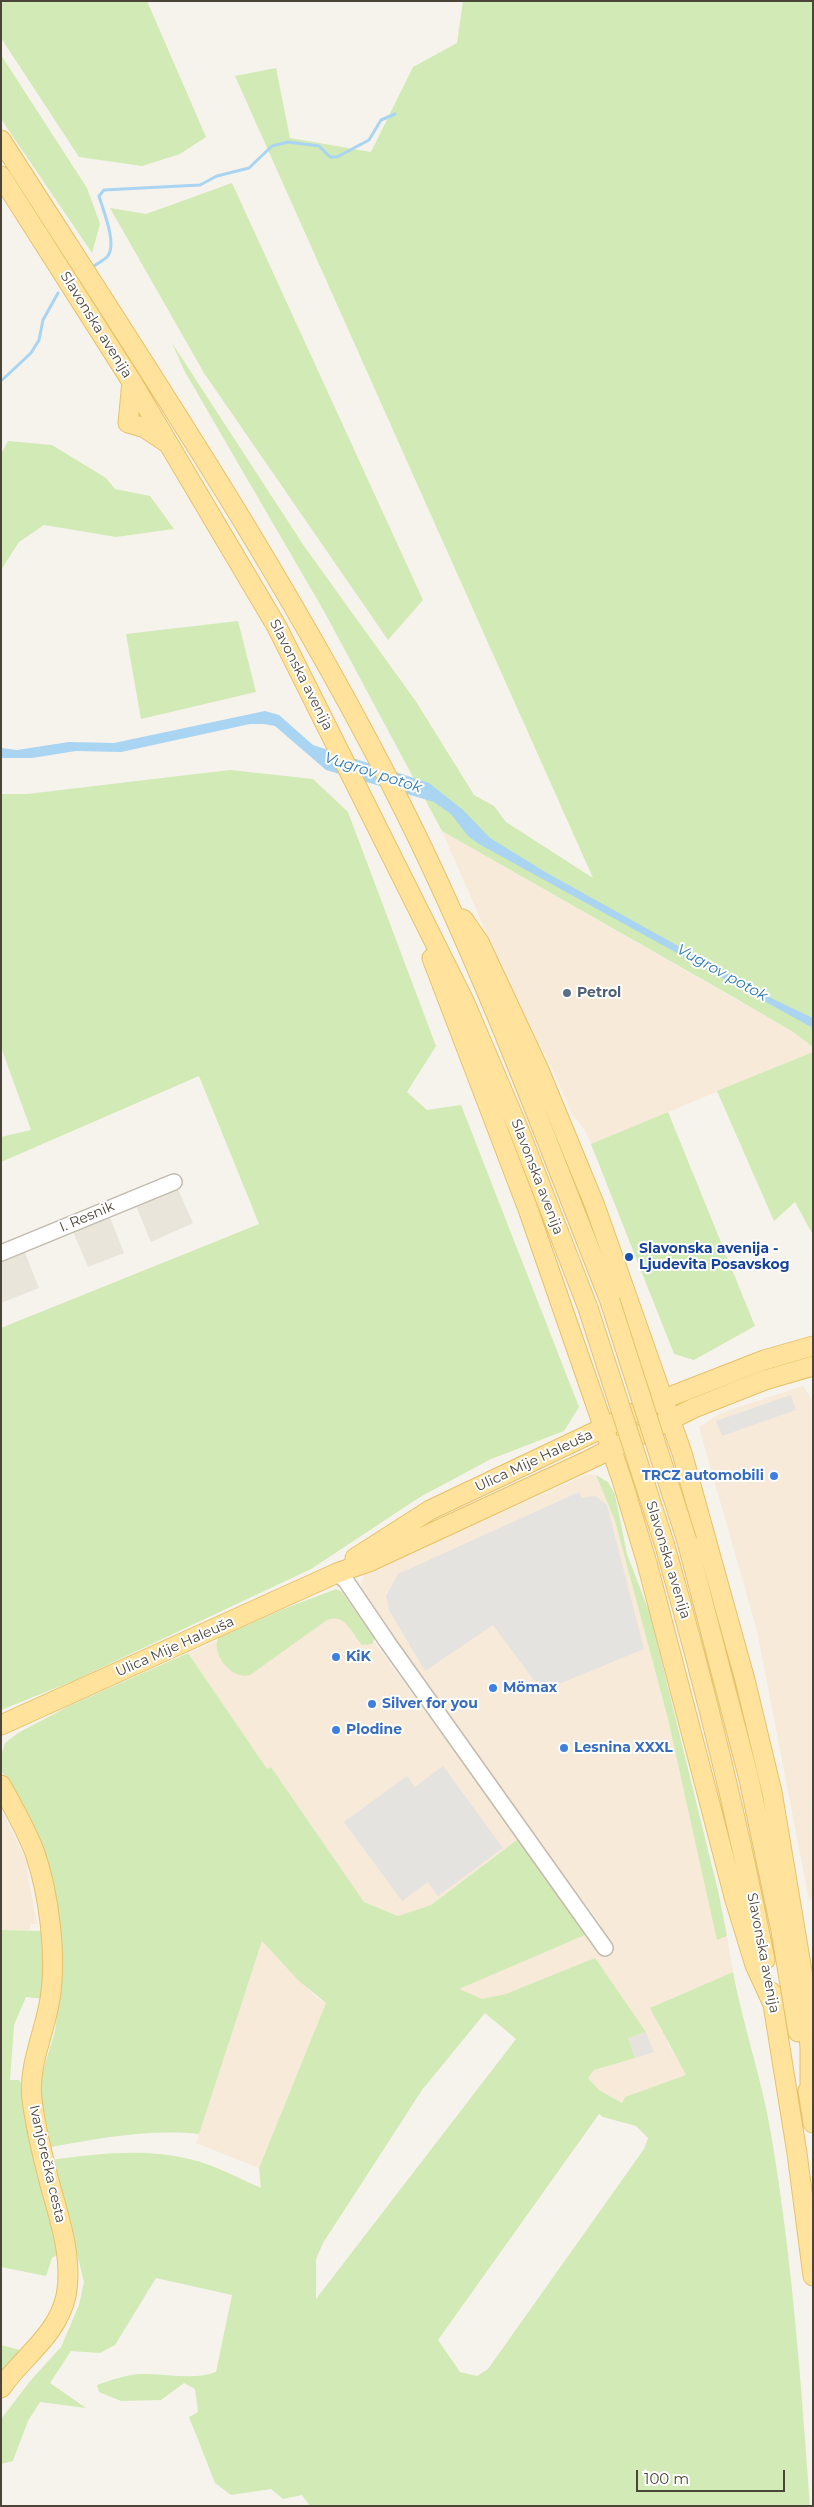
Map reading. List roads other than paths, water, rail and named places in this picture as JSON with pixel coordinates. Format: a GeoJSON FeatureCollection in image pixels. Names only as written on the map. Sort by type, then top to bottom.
{"type":"FeatureCollection","features":[{"type":"Feature","properties":{"kind":"main road","name":"Slavonska avenija"},"geometry":{"type":"LineString","coordinates":[[1,140],[195,442],[296,611],[366,736],[407,816],[447,902],[533,1104],[610,1301],[686,1541],[749,1779],[781,1931],[813,2123]]}},
{"type":"Feature","properties":{"kind":"main road","name":"Slavonska avenija"},"geometry":{"type":"LineString","coordinates":[[1,176],[170,444],[277,627],[465,1003],[519,1130],[588,1308],[665,1546],[691,1638],[728,1784],[773,2004],[797,2153],[813,2276]]}},
{"type":"Feature","properties":{"kind":"main road"},"geometry":{"type":"LineString","coordinates":[[132,382],[128,424],[145,428],[170,444]]}},
{"type":"Feature","properties":{"kind":"main road"},"geometry":{"type":"LineString","coordinates":[[447,902],[467,924],[479,942],[539,1070],[595,1206],[671,1419],[745,1680],[772,1792],[806,1995],[810,2048],[810,2102]]}},
{"type":"Feature","properties":{"kind":"main road"},"geometry":{"type":"LineString","coordinates":[[425,920],[432,962],[528,1209],[605,1428],[647,1563],[735,1900],[756,1965],[773,2004]]}},
{"type":"Feature","properties":{"kind":"main road","name":"Ulica Mije Haleuša"},"geometry":{"type":"LineString","coordinates":[[337,1573],[366,1550],[423,1514],[664,1399],[764,1360],[813,1346]]}},
{"type":"Feature","properties":{"kind":"main road","name":"Ulica Mije Haleuša"},"geometry":{"type":"LineString","coordinates":[[5,1726],[337,1573],[371,1561],[671,1419],[765,1380],[813,1366]]}},
{"type":"Feature","properties":{"kind":"main road","name":"Ivanjorečka cesta"},"geometry":{"type":"LineString","coordinates":[[1,1785],[35,1854],[48,1917],[52,1958],[52,1990],[32,2072],[31,2089],[39,2140],[64,2238],[68,2281],[64,2303],[52,2329],[1,2388]]}},
{"type":"Feature","properties":{"kind":"street","name":"I. Resnik"},"geometry":{"type":"LineString","coordinates":[[1,1253],[174,1182]]}},
{"type":"Feature","properties":{"kind":"street"},"geometry":{"type":"LineString","coordinates":[[337,1573],[346,1581],[605,1948]]}},
{"type":"Feature","properties":{"kind":"water","name":"Vugrov potok"},"geometry":{"type":"Polygon","coordinates":[[[265,711],[279,715],[313,745],[429,783],[463,810],[490,838],[547,873],[775,1000],[813,1018],[813,1028],[479,844],[468,836],[451,814],[434,802],[326,770],[275,726],[250,724],[121,752],[76,751],[32,758],[1,758],[1,748],[17,750],[69,742],[114,743],[265,711]]]}},
{"type":"Feature","properties":{"kind":"waterway"},"geometry":{"type":"LineString","coordinates":[[94,266],[107,257],[110,252],[109,227],[99,196],[104,190],[200,185],[217,176],[249,168],[272,146],[288,142],[319,146],[330,157],[337,157],[369,140],[381,120],[395,114]]}},
{"type":"Feature","properties":{"kind":"waterway"},"geometry":{"type":"LineString","coordinates":[[1,381],[31,353],[39,340],[43,320],[58,293]]}},
{"type":"Feature","properties":{"kind":"place","name":"Petrol"},"geometry":{"type":"Point","coordinates":[567,993]}},
{"type":"Feature","properties":{"kind":"place","name":"Slavonska avenija - Ljudevita Posavskog"},"geometry":{"type":"Point","coordinates":[629,1257]}},
{"type":"Feature","properties":{"kind":"place","name":"TRCZ automobili"},"geometry":{"type":"Point","coordinates":[774,1476]}},
{"type":"Feature","properties":{"kind":"place","name":"KiK"},"geometry":{"type":"Point","coordinates":[336,1657]}},
{"type":"Feature","properties":{"kind":"place","name":"Mömax"},"geometry":{"type":"Point","coordinates":[493,1688]}},
{"type":"Feature","properties":{"kind":"place","name":"Silver for you"},"geometry":{"type":"Point","coordinates":[372,1704]}},
{"type":"Feature","properties":{"kind":"place","name":"Plodine"},"geometry":{"type":"Point","coordinates":[336,1730]}},
{"type":"Feature","properties":{"kind":"place","name":"Lesnina XXXL"},"geometry":{"type":"Point","coordinates":[564,1748]}}]}
